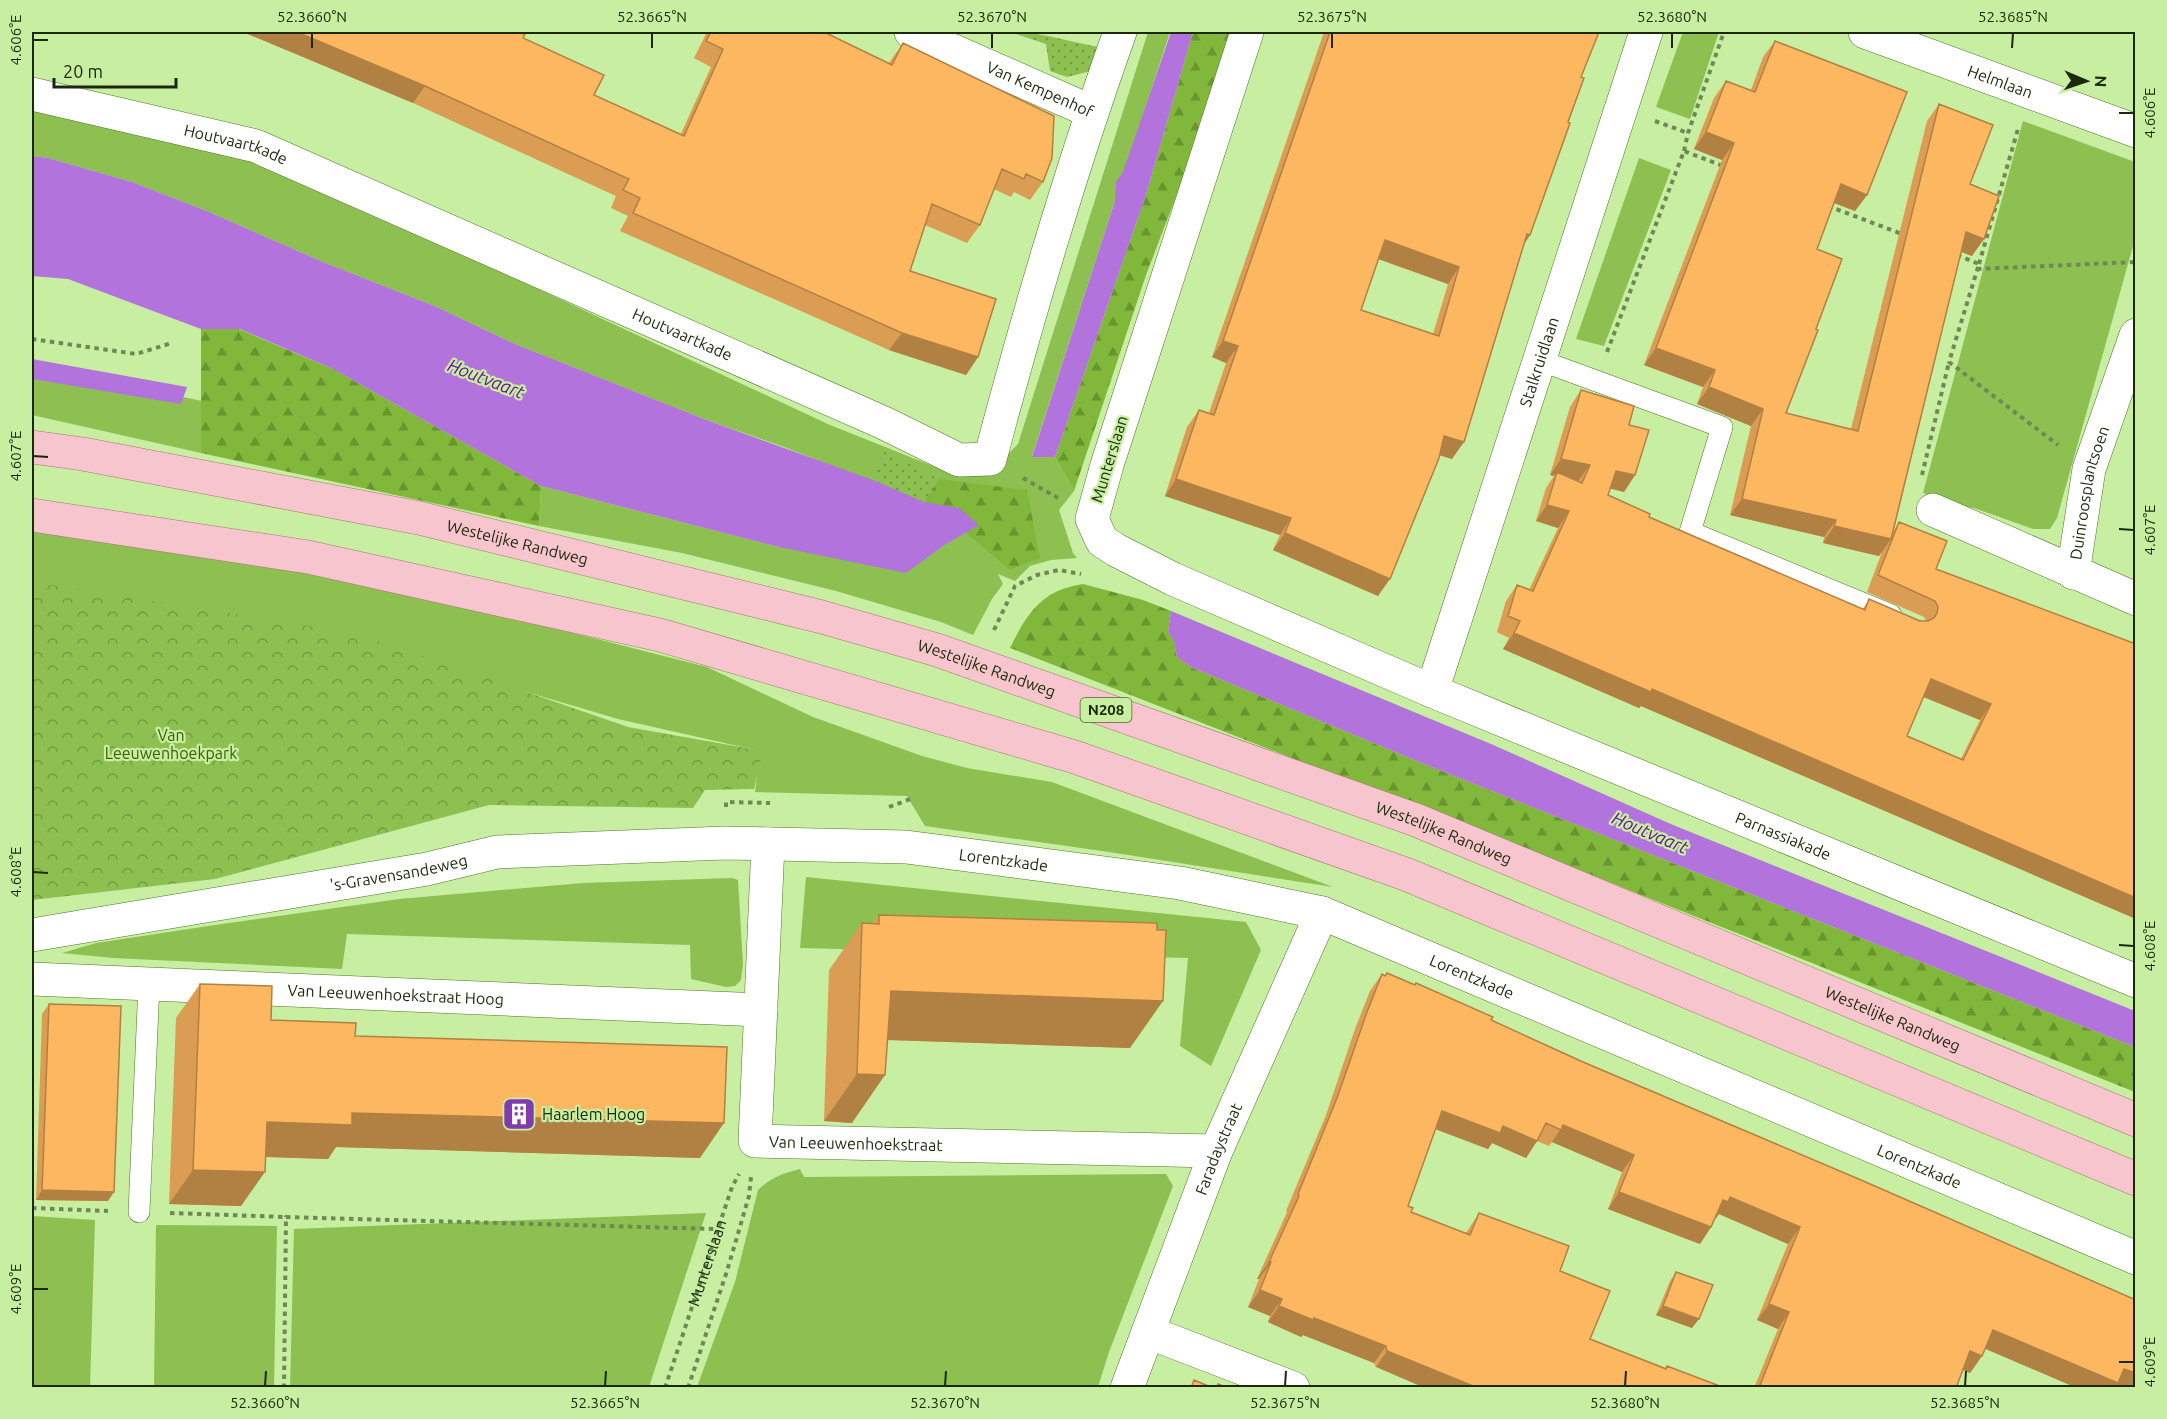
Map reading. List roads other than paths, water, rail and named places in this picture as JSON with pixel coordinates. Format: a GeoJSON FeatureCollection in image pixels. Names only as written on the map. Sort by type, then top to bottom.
{"type":"FeatureCollection","features":[{"type":"Feature","properties":{"kind":"main road","name":"Westelijke Randweg"},"geometry":{"type":"LineString","coordinates":[[32,447],[83,454],[419,518],[822,617],[937,650],[1416,820],[2136,1120]]}},
{"type":"Feature","properties":{"kind":"main road"},"geometry":{"type":"LineString","coordinates":[[32,516],[308,557],[660,635],[1075,757],[1408,875],[2136,1179]]}},
{"type":"Feature","properties":{"kind":"street","name":"Van Kempenhof"},"geometry":{"type":"LineString","coordinates":[[911,32],[1092,112],[1120,32]]}},
{"type":"Feature","properties":{"kind":"street","name":"Munterslaan"},"geometry":{"type":"LineString","coordinates":[[1247,32],[1107,465],[1092,519],[1102,541],[1125,555],[1173,579],[1432,691]]}},
{"type":"Feature","properties":{"kind":"street","name":"Stalkruidlaan"},"geometry":{"type":"LineString","coordinates":[[1432,691],[1646,32]]}},
{"type":"Feature","properties":{"kind":"street","name":"Helmlaan"},"geometry":{"type":"LineString","coordinates":[[1865,32],[2136,131]]}},
{"type":"Feature","properties":{"kind":"street","name":"Houtvaartkade"},"geometry":{"type":"LineString","coordinates":[[32,94],[256,146],[873,418],[959,460],[990,459],[1034,300],[1092,112]]}},
{"type":"Feature","properties":{"kind":"street","name":"Duinroosplantsoen"},"geometry":{"type":"LineString","coordinates":[[1933,510],[2073,573],[2089,469],[2136,335]]}},
{"type":"Feature","properties":{"kind":"street"},"geometry":{"type":"LineString","coordinates":[[2073,573],[2136,599]]}},
{"type":"Feature","properties":{"kind":"street","name":"Parnassiakade"},"geometry":{"type":"LineString","coordinates":[[1432,691],[2136,981]]}},
{"type":"Feature","properties":{"kind":"street","name":"'s-Gravensandeweg"},"geometry":{"type":"LineString","coordinates":[[32,935],[427,869],[497,852],[725,843],[768,844]]}},
{"type":"Feature","properties":{"kind":"street","name":"Lorentzkade"},"geometry":{"type":"LineString","coordinates":[[768,844],[906,847],[1180,883],[1322,913],[2136,1258]]}},
{"type":"Feature","properties":{"kind":"street","name":"Van Leeuwenhoekstraat"},"geometry":{"type":"LineString","coordinates":[[768,844],[755,1141],[1216,1151]]}},
{"type":"Feature","properties":{"kind":"street","name":"Faradaystraat"},"geometry":{"type":"LineString","coordinates":[[1127,1388],[1216,1151],[1322,913]]}},
{"type":"Feature","properties":{"kind":"street","name":"Van Leeuwenhoekstraat Hoog"},"geometry":{"type":"LineString","coordinates":[[32,979],[761,1010]]}},
{"type":"Feature","properties":{"kind":"street"},"geometry":{"type":"LineString","coordinates":[[1148,1332],[1293,1388]]}},
{"type":"Feature","properties":{"kind":"lane"},"geometry":{"type":"LineString","coordinates":[[1539,360],[1722,426],[1690,532],[1914,625]]}},
{"type":"Feature","properties":{"kind":"lane"},"geometry":{"type":"LineString","coordinates":[[139,1212],[149,984]]}},
{"type":"Feature","properties":{"kind":"water"},"geometry":{"type":"Polygon","coordinates":[[[1171,32],[1193,32],[1146,195],[1055,457],[1032,457],[1115,201],[1116,182],[1123,172],[1171,32]]]}},
{"type":"Feature","properties":{"kind":"water","name":"Houtvaart"},"geometry":{"type":"Polygon","coordinates":[[[32,156],[48,158],[132,182],[207,211],[323,262],[437,307],[515,344],[704,419],[873,480],[924,502],[959,508],[979,525],[943,546],[906,573],[779,547],[541,486],[333,369],[240,329],[201,329],[68,279],[32,276],[32,156]]]}},
{"type":"Feature","properties":{"kind":"water"},"geometry":{"type":"Polygon","coordinates":[[[32,359],[187,387],[181,404],[32,379],[32,359]]]}},
{"type":"Feature","properties":{"kind":"water","name":"Houtvaart"},"geometry":{"type":"Polygon","coordinates":[[[1171,611],[1491,744],[1673,825],[2135,1011],[2135,1047],[1424,764],[1191,667],[1177,657],[1174,641],[1168,632],[1171,611]]]}},
{"type":"Feature","properties":{"kind":"place","name":"Haarlem Hoog"},"geometry":{"type":"Point","coordinates":[519,1114]}},
{"type":"Feature","properties":{"kind":"park label","name":"Van Leeuwenhoekpark"},"geometry":{"type":"Point","coordinates":[171,744]}}]}
